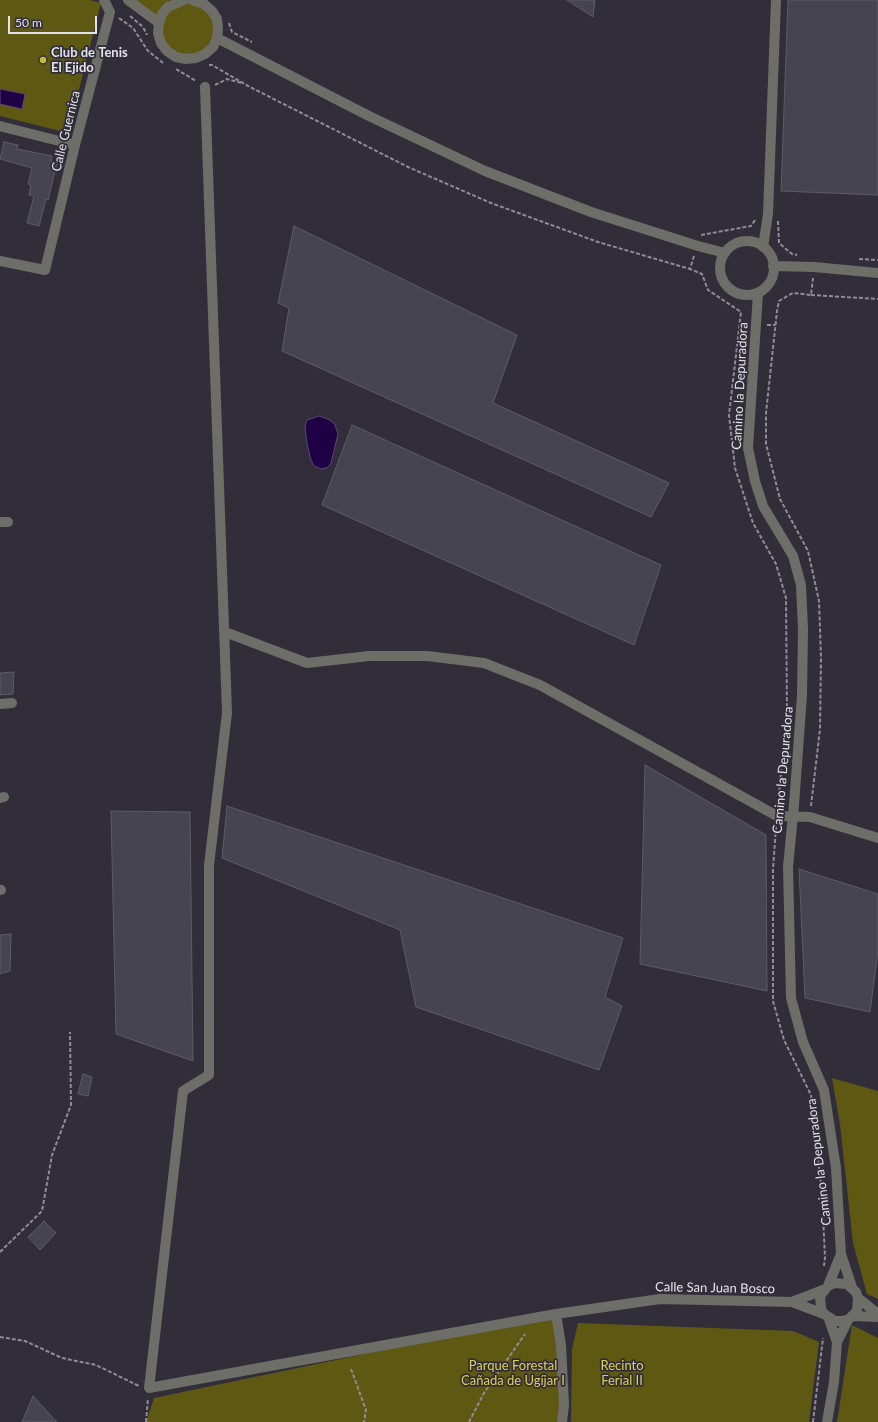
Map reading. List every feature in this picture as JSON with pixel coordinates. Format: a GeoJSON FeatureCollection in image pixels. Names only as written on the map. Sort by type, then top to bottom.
{"type":"FeatureCollection","features":[{"type":"Feature","properties":{"kind":"street","name":"Calle Guernica"},"geometry":{"type":"LineString","coordinates":[[0,261],[45,270],[75,145],[110,12],[104,0]]}},
{"type":"Feature","properties":{"kind":"street"},"geometry":{"type":"LineString","coordinates":[[128,0],[159,23]]}},
{"type":"Feature","properties":{"kind":"street"},"geometry":{"type":"LineString","coordinates":[[178,1],[165,10],[159,23],[158,33],[161,43],[167,51],[176,57],[186,59],[200,56],[212,47],[217,38],[218,24],[212,11],[204,4],[192,0]]}},
{"type":"Feature","properties":{"kind":"street"},"geometry":{"type":"LineString","coordinates":[[763,247],[767,219],[776,0]]}},
{"type":"Feature","properties":{"kind":"street"},"geometry":{"type":"LineString","coordinates":[[217,38],[369,116],[485,171],[591,212],[698,246],[725,253]]}},
{"type":"Feature","properties":{"kind":"street"},"geometry":{"type":"LineString","coordinates":[[149,1388],[183,1091],[209,1075],[209,864],[227,713],[205,87]]}},
{"type":"Feature","properties":{"kind":"street"},"geometry":{"type":"LineString","coordinates":[[0,126],[75,145]]}},
{"type":"Feature","properties":{"kind":"street"},"geometry":{"type":"LineString","coordinates":[[742,242],[753,242],[763,247],[768,252],[773,266],[773,272],[768,285],[758,293],[746,295],[735,293],[726,285],[720,275],[720,263],[725,253],[732,245],[742,242]]}},
{"type":"Feature","properties":{"kind":"street"},"geometry":{"type":"LineString","coordinates":[[773,266],[814,267],[878,273]]}},
{"type":"Feature","properties":{"kind":"street","name":"Camino la Depuradora"},"geometry":{"type":"LineString","coordinates":[[758,293],[748,448],[755,481],[763,506],[793,556],[801,585],[803,629],[802,695],[788,866],[791,998],[803,1042],[824,1090],[836,1168],[841,1254],[852,1287]]}},
{"type":"Feature","properties":{"kind":"street"},"geometry":{"type":"LineString","coordinates":[[225,632],[307,663],[369,656],[427,656],[484,663],[540,685],[776,816],[810,817],[878,838]]}},
{"type":"Feature","properties":{"kind":"street"},"geometry":{"type":"LineString","coordinates":[[0,704],[12,703]]}},
{"type":"Feature","properties":{"kind":"street","name":"Camino la Depuradora"},"geometry":{"type":"LineString","coordinates":[[826,1288],[841,1254]]}},
{"type":"Feature","properties":{"kind":"street"},"geometry":{"type":"LineString","coordinates":[[837,1342],[820,1302],[826,1288],[840,1283],[852,1287],[858,1298],[878,1315]]}},
{"type":"Feature","properties":{"kind":"street","name":"Calle San Juan Bosco"},"geometry":{"type":"LineString","coordinates":[[792,1302],[826,1288]]}},
{"type":"Feature","properties":{"kind":"street"},"geometry":{"type":"LineString","coordinates":[[827,1422],[834,1382],[837,1342],[858,1304],[858,1298]]}},
{"type":"Feature","properties":{"kind":"street","name":"Calle San Juan Bosco"},"geometry":{"type":"LineString","coordinates":[[149,1388],[556,1314],[660,1299],[792,1302],[826,1317]]}},
{"type":"Feature","properties":{"kind":"street"},"geometry":{"type":"LineString","coordinates":[[556,1314],[561,1345],[564,1405],[562,1422]]}},
{"type":"Feature","properties":{"kind":"street"},"geometry":{"type":"LineString","coordinates":[[826,1317],[835,1321],[878,1315]]}},
{"type":"Feature","properties":{"kind":"path"},"geometry":{"type":"LineString","coordinates":[[126,14],[143,27],[148,38]]}},
{"type":"Feature","properties":{"kind":"path"},"geometry":{"type":"LineString","coordinates":[[228,20],[232,32],[253,43]]}},
{"type":"Feature","properties":{"kind":"path"},"geometry":{"type":"LineString","coordinates":[[154,51],[156,58],[170,64]]}},
{"type":"Feature","properties":{"kind":"path"},"geometry":{"type":"LineString","coordinates":[[203,66],[212,65],[408,167],[492,203],[598,242],[690,269],[702,274],[708,290],[741,312],[740,322]]}},
{"type":"Feature","properties":{"kind":"path"},"geometry":{"type":"LineString","coordinates":[[176,67],[183,70]]}},
{"type":"Feature","properties":{"kind":"path"},"geometry":{"type":"LineString","coordinates":[[205,87],[220,83],[227,79],[246,83]]}},
{"type":"Feature","properties":{"kind":"path"},"geometry":{"type":"LineString","coordinates":[[695,233],[702,235],[751,226],[757,218],[780,221],[779,243],[792,254],[799,255]]}},
{"type":"Feature","properties":{"kind":"path"},"geometry":{"type":"LineString","coordinates":[[690,269],[702,235]]}},
{"type":"Feature","properties":{"kind":"path"},"geometry":{"type":"LineString","coordinates":[[854,259],[878,260]]}},
{"type":"Feature","properties":{"kind":"path"},"geometry":{"type":"LineString","coordinates":[[811,295],[814,267]]}},
{"type":"Feature","properties":{"kind":"path"},"geometry":{"type":"LineString","coordinates":[[810,817],[820,729],[821,658],[819,600],[808,551],[780,499],[766,444],[766,413],[778,306],[779,301],[793,293],[878,298]]}},
{"type":"Feature","properties":{"kind":"path"},"geometry":{"type":"LineString","coordinates":[[0,1252],[42,1211],[52,1155],[71,1105],[70,1032]]}},
{"type":"Feature","properties":{"kind":"path"},"geometry":{"type":"LineString","coordinates":[[470,1422],[484,1393],[525,1334]]}},
{"type":"Feature","properties":{"kind":"path"},"geometry":{"type":"LineString","coordinates":[[0,1337],[25,1341],[62,1358],[96,1365],[142,1388],[149,1388],[146,1422]]}},
{"type":"Feature","properties":{"kind":"path"},"geometry":{"type":"LineString","coordinates":[[351,1369],[366,1410],[364,1422]]}},
{"type":"Feature","properties":{"kind":"green space","name":"Club de Tenis El Ejido"},"geometry":{"type":"Polygon","coordinates":[[[0,0],[90,0],[101,3],[68,133],[0,116],[0,0]]]}},
{"type":"Feature","properties":{"kind":"green space"},"geometry":{"type":"Polygon","coordinates":[[[133,0],[169,0],[172,2],[158,19],[133,0]]]}},
{"type":"Feature","properties":{"kind":"green space"},"geometry":{"type":"Polygon","coordinates":[[[183,3],[193,3],[207,10],[214,24],[214,34],[207,48],[193,55],[183,55],[173,51],[166,44],[162,34],[162,24],[166,14],[173,7],[183,3]]]}},
{"type":"Feature","properties":{"kind":"green space"},"geometry":{"type":"Polygon","coordinates":[[[832,1078],[878,1091],[878,1299],[867,1294],[853,1243],[840,1124],[832,1078]]]}},
{"type":"Feature","properties":{"kind":"green space","name":"Parque Forestal Cañada de Ugíjar I"},"geometry":{"type":"Polygon","coordinates":[[[556,1314],[562,1422],[146,1422],[154,1398],[556,1314]]]}},
{"type":"Feature","properties":{"kind":"green space","name":"Recinto Ferial II"},"geometry":{"type":"Polygon","coordinates":[[[578,1323],[793,1331],[819,1342],[809,1422],[571,1422],[572,1349],[578,1323]]]}},
{"type":"Feature","properties":{"kind":"green space"},"geometry":{"type":"Polygon","coordinates":[[[852,1325],[878,1338],[878,1422],[837,1422],[852,1325]]]}},
{"type":"Feature","properties":{"kind":"shaded area"},"geometry":{"type":"Polygon","coordinates":[[[0,89],[25,94],[22,109],[0,104],[0,89]]]}},
{"type":"Feature","properties":{"kind":"shaded area"},"geometry":{"type":"Polygon","coordinates":[[[319,416],[330,420],[335,425],[338,434],[331,463],[328,467],[322,469],[314,466],[311,460],[305,426],[307,420],[319,416]]]}},
{"type":"Feature","properties":{"kind":"building"},"geometry":{"type":"Polygon","coordinates":[[[567,0],[595,0],[593,17],[567,0]]]}},
{"type":"Feature","properties":{"kind":"building"},"geometry":{"type":"Polygon","coordinates":[[[788,0],[878,0],[878,195],[781,191],[788,0]]]}},
{"type":"Feature","properties":{"kind":"building"},"geometry":{"type":"Polygon","coordinates":[[[4,142],[18,145],[17,149],[52,156],[51,161],[57,163],[48,200],[46,199],[39,226],[27,223],[34,196],[29,195],[31,185],[28,184],[32,168],[0,159],[4,142]]]}},
{"type":"Feature","properties":{"kind":"building"},"geometry":{"type":"Polygon","coordinates":[[[294,226],[517,335],[493,403],[669,483],[651,517],[282,351],[289,308],[278,303],[294,226]]]}},
{"type":"Feature","properties":{"kind":"building"},"geometry":{"type":"Polygon","coordinates":[[[352,425],[661,565],[634,645],[322,505],[352,425]]]}},
{"type":"Feature","properties":{"kind":"building"},"geometry":{"type":"Polygon","coordinates":[[[14,672],[13,694],[0,695],[0,673],[14,672]]]}},
{"type":"Feature","properties":{"kind":"building"},"geometry":{"type":"Polygon","coordinates":[[[645,765],[766,835],[767,991],[640,964],[645,765]]]}},
{"type":"Feature","properties":{"kind":"building"},"geometry":{"type":"Polygon","coordinates":[[[227,806],[623,938],[605,997],[622,1006],[599,1070],[416,1007],[400,930],[222,858],[227,806]]]}},
{"type":"Feature","properties":{"kind":"building"},"geometry":{"type":"Polygon","coordinates":[[[111,811],[190,812],[193,1061],[116,1034],[111,811]]]}},
{"type":"Feature","properties":{"kind":"building"},"geometry":{"type":"Polygon","coordinates":[[[799,869],[878,894],[878,951],[870,1012],[805,998],[799,869]]]}},
{"type":"Feature","properties":{"kind":"building"},"geometry":{"type":"Polygon","coordinates":[[[11,934],[10,971],[0,974],[0,935],[11,934]]]}},
{"type":"Feature","properties":{"kind":"building"},"geometry":{"type":"Polygon","coordinates":[[[83,1074],[92,1077],[88,1096],[78,1094],[83,1074]]]}},
{"type":"Feature","properties":{"kind":"building"},"geometry":{"type":"Polygon","coordinates":[[[44,1221],[56,1233],[40,1250],[28,1237],[44,1221]]]}},
{"type":"Feature","properties":{"kind":"building"},"geometry":{"type":"Polygon","coordinates":[[[33,1396],[57,1422],[22,1422],[33,1396]]]}},
{"type":"Feature","properties":{"kind":"place","name":"Club de Tenis El Ejido"},"geometry":{"type":"Point","coordinates":[43,60]}}]}
